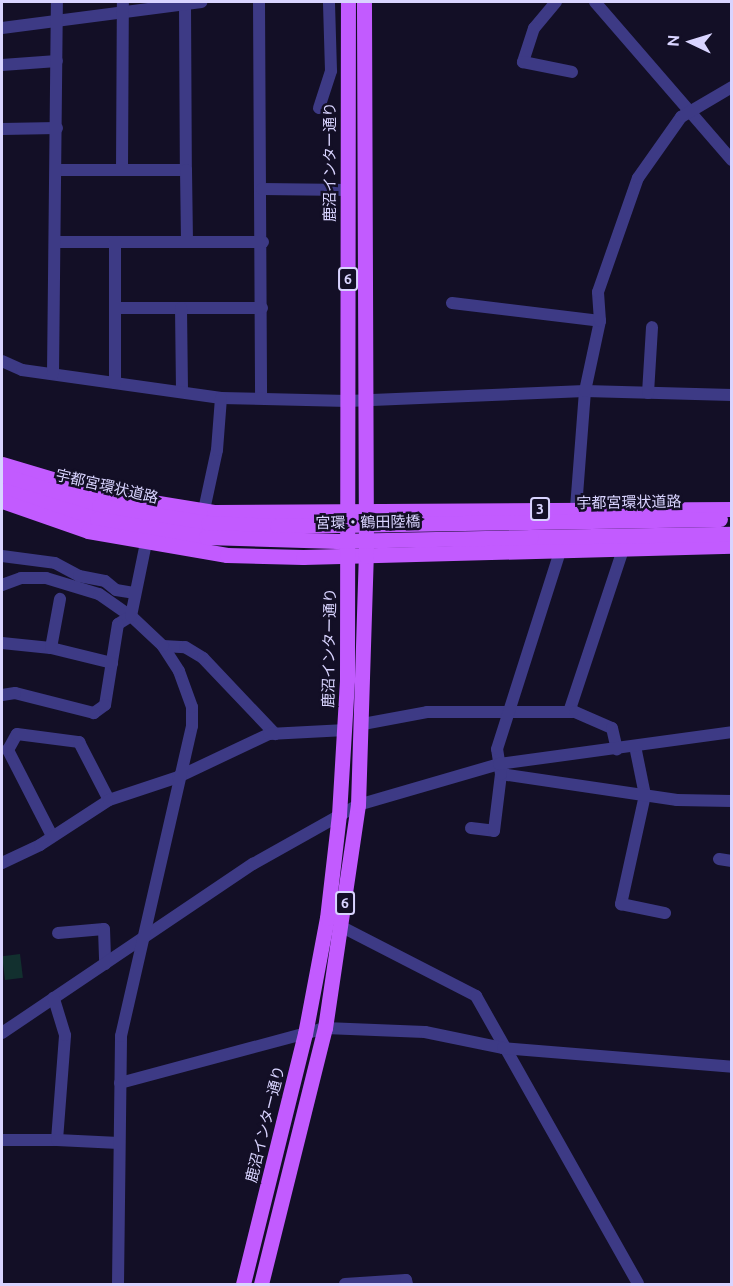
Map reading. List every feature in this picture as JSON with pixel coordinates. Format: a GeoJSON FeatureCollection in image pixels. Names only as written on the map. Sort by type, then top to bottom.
{"type":"FeatureCollection","features":[{"type":"Feature","properties":{"kind":"main road","name":"鹿沼インター通り"},"geometry":{"type":"LineString","coordinates":[[243,1284],[305,1034],[327,918],[346,730],[348,2]]}},
{"type":"Feature","properties":{"kind":"main road","name":"6"},"geometry":{"type":"LineString","coordinates":[[261,1284],[325,1028],[342,927],[358,806],[363,724],[366,556],[364,2]]}},
{"type":"Feature","properties":{"kind":"main road","name":"3"},"geometry":{"type":"LineString","coordinates":[[2,464],[206,524]]}},
{"type":"Feature","properties":{"kind":"main road","name":"宇都宮環状道路"},"geometry":{"type":"LineString","coordinates":[[2,475],[99,506],[206,524]]}},
{"type":"Feature","properties":{"kind":"main road","name":"3"},"geometry":{"type":"LineString","coordinates":[[2,490],[97,519],[206,524],[348,513],[576,508],[732,508]]}},
{"type":"Feature","properties":{"kind":"main road"},"geometry":{"type":"LineString","coordinates":[[2,501],[88,531],[146,543],[227,555],[366,556],[561,548],[732,546]]}},
{"type":"Feature","properties":{"kind":"main road","name":"宇都宮環状道路"},"geometry":{"type":"LineString","coordinates":[[530,530],[732,518]]}},
{"type":"Feature","properties":{"kind":"main road","name":"宮環・鶴田陸橋"},"geometry":{"type":"LineString","coordinates":[[206,524],[530,530]]}},
{"type":"Feature","properties":{"kind":"main road","name":"3"},"geometry":{"type":"LineString","coordinates":[[530,530],[732,534]]}},
{"type":"Feature","properties":{"kind":"street"},"geometry":{"type":"LineString","coordinates":[[53,374],[57,170],[57,2]]}},
{"type":"Feature","properties":{"kind":"street"},"geometry":{"type":"LineString","coordinates":[[2,28],[57,22],[123,7],[201,2]]}},
{"type":"Feature","properties":{"kind":"street"},"geometry":{"type":"LineString","coordinates":[[259,2],[263,242],[261,398]]}},
{"type":"Feature","properties":{"kind":"street"},"geometry":{"type":"LineString","coordinates":[[318,108],[331,71],[329,2]]}},
{"type":"Feature","properties":{"kind":"street"},"geometry":{"type":"LineString","coordinates":[[556,2],[534,28],[523,62],[572,72]]}},
{"type":"Feature","properties":{"kind":"street"},"geometry":{"type":"LineString","coordinates":[[595,2],[732,160]]}},
{"type":"Feature","properties":{"kind":"street"},"geometry":{"type":"LineString","coordinates":[[185,4],[188,242]]}},
{"type":"Feature","properties":{"kind":"street"},"geometry":{"type":"LineString","coordinates":[[122,169],[123,7]]}},
{"type":"Feature","properties":{"kind":"street"},"geometry":{"type":"LineString","coordinates":[[2,65],[57,61]]}},
{"type":"Feature","properties":{"kind":"street"},"geometry":{"type":"LineString","coordinates":[[576,508],[585,391],[600,321],[598,292],[638,178],[681,117],[732,87]]}},
{"type":"Feature","properties":{"kind":"street"},"geometry":{"type":"LineString","coordinates":[[2,129],[57,128]]}},
{"type":"Feature","properties":{"kind":"street"},"geometry":{"type":"LineString","coordinates":[[57,170],[186,170]]}},
{"type":"Feature","properties":{"kind":"street"},"geometry":{"type":"LineString","coordinates":[[262,189],[348,190]]}},
{"type":"Feature","properties":{"kind":"street"},"geometry":{"type":"LineString","coordinates":[[56,242],[263,242]]}},
{"type":"Feature","properties":{"kind":"street"},"geometry":{"type":"LineString","coordinates":[[115,242],[115,383]]}},
{"type":"Feature","properties":{"kind":"street"},"geometry":{"type":"LineString","coordinates":[[452,303],[600,321]]}},
{"type":"Feature","properties":{"kind":"street"},"geometry":{"type":"LineString","coordinates":[[115,308],[262,308]]}},
{"type":"Feature","properties":{"kind":"street"},"geometry":{"type":"LineString","coordinates":[[181,308],[182,392]]}},
{"type":"Feature","properties":{"kind":"street"},"geometry":{"type":"LineString","coordinates":[[648,393],[652,327]]}},
{"type":"Feature","properties":{"kind":"street"},"geometry":{"type":"LineString","coordinates":[[2,361],[22,370],[222,398],[348,402],[585,391],[732,395]]}},
{"type":"Feature","properties":{"kind":"street"},"geometry":{"type":"LineString","coordinates":[[206,524],[222,398]]}},
{"type":"Feature","properties":{"kind":"street"},"geometry":{"type":"LineString","coordinates":[[2,695],[15,693],[94,713],[105,705],[118,624],[130,616],[146,543]]}},
{"type":"Feature","properties":{"kind":"street"},"geometry":{"type":"LineString","coordinates":[[568,712],[624,547]]}},
{"type":"Feature","properties":{"kind":"street"},"geometry":{"type":"LineString","coordinates":[[471,828],[494,831],[500,769],[497,749],[561,548]]}},
{"type":"Feature","properties":{"kind":"street"},"geometry":{"type":"LineString","coordinates":[[2,556],[55,563],[79,576],[105,581],[116,590],[134,593]]}},
{"type":"Feature","properties":{"kind":"street"},"geometry":{"type":"LineString","coordinates":[[2,585],[21,578],[46,578],[99,594],[130,616],[163,646],[183,679],[192,707],[182,775],[140,940],[121,1036],[118,1284]]}},
{"type":"Feature","properties":{"kind":"street"},"geometry":{"type":"LineString","coordinates":[[51,648],[60,599]]}},
{"type":"Feature","properties":{"kind":"street"},"geometry":{"type":"LineString","coordinates":[[2,644],[51,648],[112,663]]}},
{"type":"Feature","properties":{"kind":"street"},"geometry":{"type":"LineString","coordinates":[[163,646],[185,647],[203,658],[275,734]]}},
{"type":"Feature","properties":{"kind":"street"},"geometry":{"type":"LineString","coordinates":[[363,724],[427,712],[510,710],[568,712],[612,728],[617,749]]}},
{"type":"Feature","properties":{"kind":"street"},"geometry":{"type":"LineString","coordinates":[[2,863],[52,836],[109,800],[182,775],[275,734],[346,730]]}},
{"type":"Feature","properties":{"kind":"street"},"geometry":{"type":"LineString","coordinates":[[2,1032],[253,864],[358,806],[500,769],[732,732]]}},
{"type":"Feature","properties":{"kind":"street"},"geometry":{"type":"LineString","coordinates":[[52,836],[8,750],[17,734],[80,742],[109,800]]}},
{"type":"Feature","properties":{"kind":"street"},"geometry":{"type":"LineString","coordinates":[[635,746],[645,795],[621,904],[665,913]]}},
{"type":"Feature","properties":{"kind":"street"},"geometry":{"type":"LineString","coordinates":[[500,769],[645,795],[732,801]]}},
{"type":"Feature","properties":{"kind":"street"},"geometry":{"type":"LineString","coordinates":[[342,927],[476,996],[503,1048],[638,1284]]}},
{"type":"Feature","properties":{"kind":"street"},"geometry":{"type":"LineString","coordinates":[[58,933],[104,929],[105,964]]}},
{"type":"Feature","properties":{"kind":"street"},"geometry":{"type":"LineString","coordinates":[[54,998],[65,1035],[57,1140]]}},
{"type":"Feature","properties":{"kind":"street"},"geometry":{"type":"LineString","coordinates":[[120,1083],[325,1028],[425,1032],[503,1048],[732,1066]]}},
{"type":"Feature","properties":{"kind":"street"},"geometry":{"type":"LineString","coordinates":[[2,1140],[119,1143]]}},
{"type":"Feature","properties":{"kind":"street"},"geometry":{"type":"LineString","coordinates":[[345,1284],[406,1280],[407,1284]]}},
{"type":"Feature","properties":{"kind":"green space"},"geometry":{"type":"Polygon","coordinates":[[[20,954],[23,978],[5,980],[2,956],[20,954]]]}}]}
